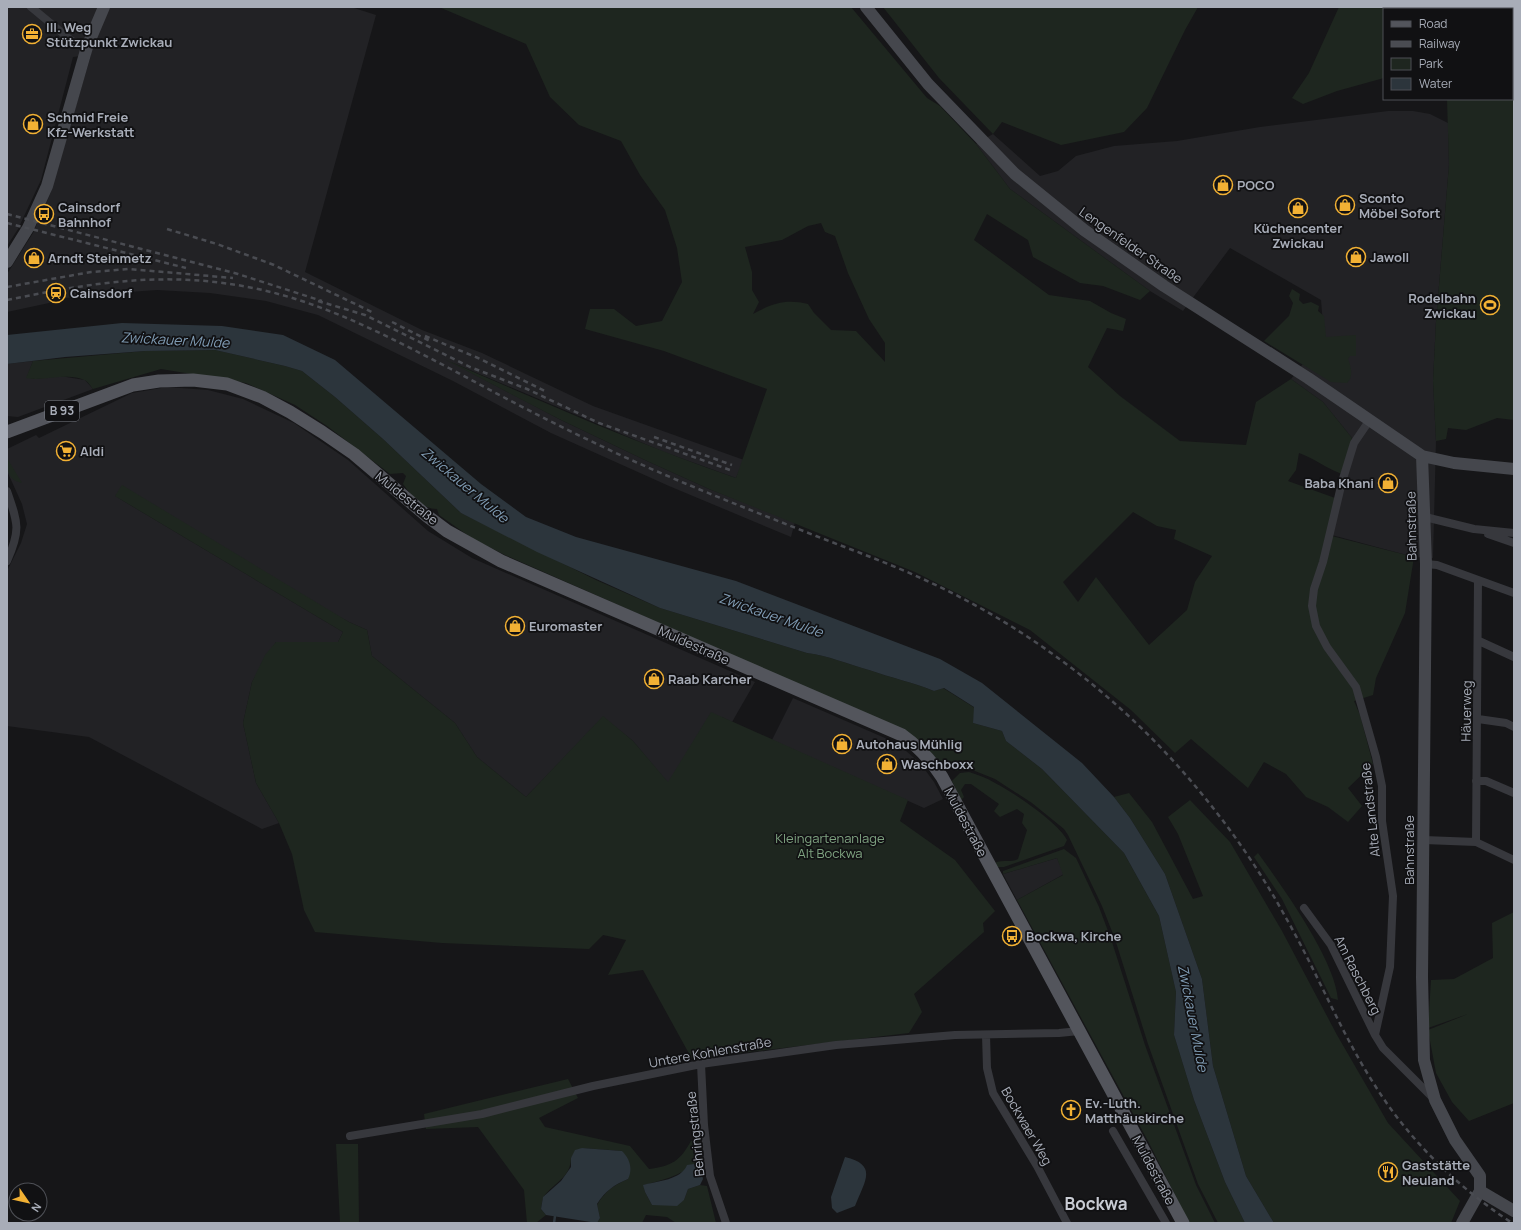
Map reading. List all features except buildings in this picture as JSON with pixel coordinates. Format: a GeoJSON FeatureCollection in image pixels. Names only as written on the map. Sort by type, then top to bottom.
{"type":"FeatureCollection","features":[{"type":"Feature","properties":{"kind":"main road"},"geometry":{"type":"LineString","coordinates":[[7,262],[28,228],[47,186],[87,47],[104,7]]}},
{"type":"Feature","properties":{"kind":"main road","name":"Lengenfelder Straße"},"geometry":{"type":"LineString","coordinates":[[866,7],[928,84],[1015,174],[1084,230],[1130,263],[1308,378],[1368,421],[1422,456]]}},
{"type":"Feature","properties":{"kind":"main road","name":"Muldestraße"},"geometry":{"type":"LineString","coordinates":[[7,432],[133,385],[159,381],[193,380],[227,384],[244,390],[290,412],[328,436],[354,454],[427,516],[469,544],[502,561],[902,735],[917,746],[942,777],[1183,1223]]}},
{"type":"Feature","properties":{"kind":"main road"},"geometry":{"type":"LineString","coordinates":[[1422,456],[1454,463],[1508,468]]}},
{"type":"Feature","properties":{"kind":"main road","name":"Bahnstraße"},"geometry":{"type":"LineString","coordinates":[[1422,456],[1426,564],[1422,977],[1424,1060],[1435,1100],[1455,1140],[1480,1176],[1480,1191]]}},
{"type":"Feature","properties":{"kind":"main road"},"geometry":{"type":"LineString","coordinates":[[1462,1223],[1480,1191],[1514,1211]]}},
{"type":"Feature","properties":{"kind":"street"},"geometry":{"type":"LineString","coordinates":[[32,7],[72,41],[87,47]]}},
{"type":"Feature","properties":{"kind":"street","name":"Alte Landstraße"},"geometry":{"type":"LineString","coordinates":[[1368,421],[1354,443],[1342,482],[1323,562],[1314,589],[1312,606],[1319,633],[1327,647],[1356,687],[1376,757],[1382,786],[1382,821],[1393,896],[1390,966],[1375,1035]]}},
{"type":"Feature","properties":{"kind":"street"},"geometry":{"type":"LineString","coordinates":[[7,491],[18,527],[17,537],[7,561]]}},
{"type":"Feature","properties":{"kind":"street"},"geometry":{"type":"LineString","coordinates":[[1425,517],[1474,529],[1514,543]]}},
{"type":"Feature","properties":{"kind":"street"},"geometry":{"type":"LineString","coordinates":[[1474,529],[1514,533]]}},
{"type":"Feature","properties":{"kind":"street"},"geometry":{"type":"LineString","coordinates":[[1426,564],[1437,565],[1514,593]]}},
{"type":"Feature","properties":{"kind":"street","name":"Häuerweg"},"geometry":{"type":"LineString","coordinates":[[1476,842],[1479,641],[1478,580]]}},
{"type":"Feature","properties":{"kind":"street"},"geometry":{"type":"LineString","coordinates":[[1479,641],[1514,657]]}},
{"type":"Feature","properties":{"kind":"street"},"geometry":{"type":"LineString","coordinates":[[1478,719],[1506,723],[1514,727]]}},
{"type":"Feature","properties":{"kind":"street"},"geometry":{"type":"LineString","coordinates":[[1476,781],[1486,781],[1514,792]]}},
{"type":"Feature","properties":{"kind":"street"},"geometry":{"type":"LineString","coordinates":[[1424,840],[1476,842],[1514,860]]}},
{"type":"Feature","properties":{"kind":"street","name":"Am Raschberg"},"geometry":{"type":"LineString","coordinates":[[1304,908],[1331,945],[1375,1035]]}},
{"type":"Feature","properties":{"kind":"street","name":"Untere Kohlenstraße"},"geometry":{"type":"LineString","coordinates":[[350,1136],[482,1114],[593,1086],[701,1064],[836,1045],[954,1035],[1079,1031]]}},
{"type":"Feature","properties":{"kind":"street","name":"Bockwaer Weg"},"geometry":{"type":"LineString","coordinates":[[986,1035],[989,1079],[993,1093],[1037,1166],[1067,1223]]}},
{"type":"Feature","properties":{"kind":"street"},"geometry":{"type":"LineString","coordinates":[[1375,1035],[1383,1048],[1435,1100]]}},
{"type":"Feature","properties":{"kind":"street","name":"Behringstraße"},"geometry":{"type":"LineString","coordinates":[[701,1064],[704,1125],[710,1176],[726,1223]]}},
{"type":"Feature","properties":{"kind":"street"},"geometry":{"type":"LineString","coordinates":[[1114,1131],[1166,1223]]}},
{"type":"Feature","properties":{"kind":"shaded area"},"geometry":{"type":"Polygon","coordinates":[[[7,7],[351,7],[376,15],[305,272],[422,330],[482,353],[593,406],[744,460],[736,478],[664,452],[451,362],[559,419],[647,461],[709,489],[795,522],[791,537],[669,486],[551,433],[453,381],[318,315],[266,301],[210,293],[157,290],[87,295],[60,299],[60,302],[55,303],[54,301],[7,312],[7,274],[33,233],[50,194],[91,55],[73,57],[41,180],[18,229],[7,246],[7,7]]]}},
{"type":"Feature","properties":{"kind":"shaded area"},"geometry":{"type":"Polygon","coordinates":[[[1388,111],[1413,111],[1430,114],[1448,123],[1449,165],[1436,322],[1433,381],[1436,441],[1433,558],[1414,557],[1328,534],[1352,438],[1323,402],[1291,379],[1324,337],[1321,300],[1230,248],[1183,311],[1150,291],[1010,189],[976,144],[993,134],[1040,176],[1058,171],[1076,156],[1114,146],[1177,141],[1260,127],[1388,111]]]}},
{"type":"Feature","properties":{"kind":"shaded area"},"geometry":{"type":"Polygon","coordinates":[[[33,361],[27,377],[34,379],[60,376],[85,380],[93,389],[18,417],[7,416],[7,364],[33,361]]]}},
{"type":"Feature","properties":{"kind":"shaded area"},"geometry":{"type":"Polygon","coordinates":[[[167,387],[208,390],[243,399],[294,423],[348,460],[428,531],[472,558],[755,682],[732,722],[722,717],[668,783],[633,741],[603,717],[526,797],[477,757],[455,723],[372,656],[367,630],[349,622],[115,496],[343,632],[338,642],[276,642],[252,682],[243,723],[256,783],[279,823],[262,829],[89,737],[7,726],[7,571],[21,543],[27,524],[22,504],[7,471],[7,449],[36,435],[39,438],[132,393],[167,387]]]}},
{"type":"Feature","properties":{"kind":"shaded area"},"geometry":{"type":"Polygon","coordinates":[[[793,698],[885,738],[906,751],[920,763],[934,782],[943,799],[924,808],[772,740],[793,698]]]}},
{"type":"Feature","properties":{"kind":"shaded area"},"geometry":{"type":"Polygon","coordinates":[[[1057,858],[1064,874],[1017,900],[1003,874],[1057,858]]]}},
{"type":"Feature","properties":{"kind":"green space"},"geometry":{"type":"Polygon","coordinates":[[[439,7],[851,7],[927,98],[940,106],[976,144],[1010,189],[1150,291],[1140,300],[1103,286],[1080,283],[1033,257],[1028,240],[987,214],[974,240],[1049,295],[1090,301],[1111,313],[1126,319],[1123,331],[1107,328],[1088,367],[1120,396],[1180,441],[1246,445],[1256,402],[1291,379],[1323,402],[1352,438],[1342,474],[1299,453],[1296,470],[1288,481],[1335,498],[1328,535],[1414,557],[1405,613],[1376,678],[1373,695],[1354,701],[1360,715],[1373,764],[1348,788],[1362,806],[1348,822],[1328,807],[1306,797],[1286,774],[1264,762],[1248,788],[1191,739],[1175,753],[1131,710],[1030,630],[915,572],[709,489],[647,461],[559,419],[444,359],[625,436],[736,478],[767,389],[664,351],[585,329],[590,309],[614,309],[636,326],[662,321],[682,282],[677,248],[665,210],[640,175],[621,141],[579,125],[550,97],[526,44],[439,7]],[[821,223],[808,226],[782,240],[745,247],[752,272],[752,290],[759,302],[753,314],[767,307],[780,303],[793,302],[808,304],[814,313],[831,330],[856,331],[885,362],[885,343],[869,319],[848,273],[835,236],[825,232],[821,223]],[[1133,512],[1063,582],[1078,602],[1096,577],[1149,645],[1187,610],[1195,582],[1212,556],[1174,539],[1176,530],[1157,526],[1133,512]]]}},
{"type":"Feature","properties":{"kind":"green space"},"geometry":{"type":"Polygon","coordinates":[[[883,7],[1198,7],[1185,30],[1147,108],[1124,132],[1061,145],[1002,122],[993,134],[939,78],[883,7]]]}},
{"type":"Feature","properties":{"kind":"green space"},"geometry":{"type":"Polygon","coordinates":[[[1339,7],[1514,7],[1514,420],[1497,418],[1466,430],[1448,428],[1446,439],[1436,441],[1433,381],[1436,322],[1449,165],[1447,100],[1513,100],[1513,8],[1383,8],[1383,78],[1337,91],[1303,104],[1292,98],[1309,73],[1339,7]]]}},
{"type":"Feature","properties":{"kind":"green space"},"geometry":{"type":"Polygon","coordinates":[[[1292,289],[1300,294],[1299,300],[1303,304],[1311,302],[1319,306],[1318,311],[1324,316],[1326,337],[1356,335],[1356,356],[1350,356],[1348,359],[1351,368],[1351,377],[1347,383],[1331,382],[1264,341],[1289,316],[1293,303],[1289,296],[1292,289]]]}},
{"type":"Feature","properties":{"kind":"green space"},"geometry":{"type":"Polygon","coordinates":[[[215,350],[302,371],[335,397],[383,439],[461,513],[596,580],[660,608],[807,653],[838,660],[934,691],[943,688],[975,708],[973,723],[1002,731],[1006,741],[1042,769],[1124,853],[1159,916],[1176,992],[1174,1035],[1194,1100],[1225,1182],[1245,1223],[1218,1223],[1198,1184],[1148,1044],[1115,939],[1102,906],[1064,829],[1032,803],[995,779],[970,769],[955,771],[954,765],[947,769],[934,760],[906,732],[505,555],[473,539],[439,515],[437,509],[427,507],[414,497],[403,484],[406,476],[403,473],[390,474],[327,426],[295,405],[246,383],[161,369],[93,389],[87,382],[78,378],[26,378],[33,361],[145,351],[215,350]]]}},
{"type":"Feature","properties":{"kind":"green space"},"geometry":{"type":"Polygon","coordinates":[[[7,458],[22,483],[14,480],[9,474],[7,458]]]}},
{"type":"Feature","properties":{"kind":"green space","name":"Kleingartenanlage Alt Bockwa"},"geometry":{"type":"Polygon","coordinates":[[[122,485],[349,622],[367,630],[372,656],[455,723],[477,757],[526,797],[603,716],[633,741],[668,782],[711,712],[908,800],[900,821],[955,860],[995,911],[983,923],[984,932],[914,994],[922,1012],[909,1033],[692,1059],[643,970],[608,975],[626,940],[603,935],[589,949],[442,943],[315,932],[304,910],[292,854],[279,823],[256,783],[243,723],[252,682],[265,655],[276,642],[338,642],[343,632],[115,496],[122,485]]]}},
{"type":"Feature","properties":{"kind":"green space"},"geometry":{"type":"Polygon","coordinates":[[[969,772],[992,781],[1035,808],[1062,833],[1067,840],[1064,846],[1004,867],[997,867],[995,863],[1018,859],[1027,830],[1022,823],[1024,814],[1017,809],[1000,817],[994,811],[999,804],[971,784],[965,784],[961,790],[964,797],[961,800],[952,781],[960,773],[969,772]]]}},
{"type":"Feature","properties":{"kind":"green space"},"geometry":{"type":"Polygon","coordinates":[[[1129,793],[1152,822],[1193,899],[1203,896],[1178,834],[1168,817],[1190,800],[1230,842],[1282,931],[1337,1035],[1388,1123],[1460,1201],[1451,1223],[1274,1223],[1246,1176],[1213,1066],[1202,979],[1165,874],[1130,818],[1114,797],[1129,793]]]}},
{"type":"Feature","properties":{"kind":"green space"},"geometry":{"type":"Polygon","coordinates":[[[1064,849],[1076,858],[1099,907],[1111,939],[1145,1045],[1196,1185],[1215,1223],[1189,1223],[1148,1141],[1017,900],[1063,875],[1057,858],[1003,874],[1003,871],[1064,849]]]}},
{"type":"Feature","properties":{"kind":"green space"},"geometry":{"type":"Polygon","coordinates":[[[1258,853],[1280,884],[1318,945],[1335,984],[1338,1000],[1331,998],[1282,899],[1254,857],[1258,853]]]}},
{"type":"Feature","properties":{"kind":"green space"},"geometry":{"type":"Polygon","coordinates":[[[1514,912],[1514,1103],[1469,1121],[1452,1102],[1436,1073],[1428,1030],[1468,1014],[1428,1028],[1431,980],[1454,979],[1493,958],[1492,923],[1514,912]]]}},
{"type":"Feature","properties":{"kind":"green space"},"geometry":{"type":"Polygon","coordinates":[[[568,1079],[578,1098],[539,1118],[545,1127],[630,1146],[649,1169],[664,1166],[679,1158],[691,1141],[699,1139],[700,1168],[694,1164],[676,1175],[644,1185],[645,1192],[652,1205],[684,1200],[688,1189],[700,1185],[707,1186],[716,1223],[676,1223],[667,1217],[646,1215],[642,1223],[597,1223],[600,1218],[597,1205],[600,1200],[610,1189],[628,1179],[622,1151],[582,1148],[571,1158],[570,1165],[565,1175],[544,1196],[541,1209],[546,1215],[536,1223],[527,1223],[524,1190],[478,1127],[426,1129],[424,1114],[568,1079]]]}},
{"type":"Feature","properties":{"kind":"green space"},"geometry":{"type":"Polygon","coordinates":[[[336,1144],[358,1144],[359,1223],[340,1223],[336,1144]]]}},
{"type":"Feature","properties":{"kind":"water","name":"Zwickauer Mulde"},"geometry":{"type":"Polygon","coordinates":[[[122,323],[222,326],[283,335],[335,360],[481,484],[526,517],[576,537],[736,581],[940,659],[982,683],[1082,763],[1114,797],[1130,818],[1165,874],[1202,979],[1213,1066],[1246,1176],[1274,1223],[1245,1223],[1225,1182],[1194,1100],[1174,1035],[1176,992],[1159,916],[1124,853],[1042,769],[1006,741],[1002,731],[973,723],[974,707],[944,688],[934,691],[838,660],[807,653],[660,608],[537,552],[461,513],[383,439],[335,397],[302,371],[215,350],[145,351],[65,357],[7,364],[7,335],[122,323]]]}},
{"type":"Feature","properties":{"kind":"water"},"geometry":{"type":"Polygon","coordinates":[[[582,1148],[622,1151],[630,1164],[630,1175],[628,1179],[610,1189],[603,1195],[597,1204],[600,1218],[597,1223],[546,1215],[541,1209],[543,1197],[561,1181],[571,1167],[571,1158],[575,1150],[582,1148]]]}},
{"type":"Feature","properties":{"kind":"water"},"geometry":{"type":"Polygon","coordinates":[[[845,1157],[856,1160],[862,1165],[866,1176],[855,1206],[837,1213],[832,1208],[831,1197],[845,1157]]]}},
{"type":"Feature","properties":{"kind":"water"},"geometry":{"type":"Polygon","coordinates":[[[694,1164],[700,1168],[703,1179],[700,1185],[688,1189],[684,1200],[677,1206],[652,1205],[643,1185],[674,1177],[680,1174],[687,1165],[694,1164]]]}},
{"type":"Feature","properties":{"kind":"waterway"},"geometry":{"type":"LineString","coordinates":[[554,1223],[555,1216]]}},
{"type":"Feature","properties":{"kind":"railway"},"geometry":{"type":"LineString","coordinates":[[7,214],[238,274],[322,301]]}},
{"type":"Feature","properties":{"kind":"railway"},"geometry":{"type":"LineString","coordinates":[[7,223],[186,268]]}},
{"type":"Feature","properties":{"kind":"railway"},"geometry":{"type":"LineString","coordinates":[[167,229],[217,244],[274,265],[374,313]]}},
{"type":"Feature","properties":{"kind":"railway"},"geometry":{"type":"LineString","coordinates":[[7,287],[91,272],[129,269],[233,278]]}},
{"type":"Feature","properties":{"kind":"railway"},"geometry":{"type":"LineString","coordinates":[[7,300],[71,288],[163,279],[225,283],[283,295],[308,303],[356,322],[403,344],[580,436],[707,492],[914,575],[946,590],[1010,625],[1070,667],[1126,713],[1193,783],[1236,838],[1262,878],[1297,938],[1350,1043],[1388,1105],[1402,1124],[1435,1161],[1472,1194],[1512,1223]]}},
{"type":"Feature","properties":{"kind":"railway"},"geometry":{"type":"LineString","coordinates":[[318,301],[365,315],[470,367],[527,389],[599,423],[730,470]]}},
{"type":"Feature","properties":{"kind":"railway"},"geometry":{"type":"LineString","coordinates":[[392,322],[430,341]]}},
{"type":"Feature","properties":{"kind":"railway"},"geometry":{"type":"LineString","coordinates":[[425,336],[478,358],[545,391]]}},
{"type":"Feature","properties":{"kind":"railway"},"geometry":{"type":"LineString","coordinates":[[654,437],[732,465]]}},
{"type":"Feature","properties":{"kind":"place","name":"III. Weg Stützpunkt Zwickau"},"geometry":{"type":"Point","coordinates":[32,34]}},
{"type":"Feature","properties":{"kind":"place","name":"Schmid Freie Kfz-Werkstatt"},"geometry":{"type":"Point","coordinates":[33,124]}},
{"type":"Feature","properties":{"kind":"place","name":"POCO"},"geometry":{"type":"Point","coordinates":[1223,185]}},
{"type":"Feature","properties":{"kind":"place","name":"Sconto Möbel Sofort"},"geometry":{"type":"Point","coordinates":[1345,205]}},
{"type":"Feature","properties":{"kind":"place","name":"Küchencenter Zwickau"},"geometry":{"type":"Point","coordinates":[1298,208]}},
{"type":"Feature","properties":{"kind":"place","name":"Cainsdorf Bahnhof"},"geometry":{"type":"Point","coordinates":[44,214]}},
{"type":"Feature","properties":{"kind":"place","name":"Jawoll"},"geometry":{"type":"Point","coordinates":[1356,257]}},
{"type":"Feature","properties":{"kind":"place","name":"Arndt Steinmetz"},"geometry":{"type":"Point","coordinates":[34,258]}},
{"type":"Feature","properties":{"kind":"place","name":"Cainsdorf"},"geometry":{"type":"Point","coordinates":[56,293]}},
{"type":"Feature","properties":{"kind":"place","name":"Rodelbahn Zwickau"},"geometry":{"type":"Point","coordinates":[1490,305]}},
{"type":"Feature","properties":{"kind":"place","name":"Aldi"},"geometry":{"type":"Point","coordinates":[66,451]}},
{"type":"Feature","properties":{"kind":"place","name":"Baba Khani"},"geometry":{"type":"Point","coordinates":[1388,483]}},
{"type":"Feature","properties":{"kind":"place","name":"Euromaster"},"geometry":{"type":"Point","coordinates":[515,626]}},
{"type":"Feature","properties":{"kind":"place","name":"Raab Karcher"},"geometry":{"type":"Point","coordinates":[654,679]}},
{"type":"Feature","properties":{"kind":"place","name":"Autohaus Mühlig"},"geometry":{"type":"Point","coordinates":[842,744]}},
{"type":"Feature","properties":{"kind":"place","name":"Waschboxx"},"geometry":{"type":"Point","coordinates":[887,764]}},
{"type":"Feature","properties":{"kind":"place","name":"Bockwa, Kirche"},"geometry":{"type":"Point","coordinates":[1012,936]}},
{"type":"Feature","properties":{"kind":"place","name":"Ev.-Luth. Matthäuskirche"},"geometry":{"type":"Point","coordinates":[1071,1110]}},
{"type":"Feature","properties":{"kind":"place","name":"Gaststätte Neuland"},"geometry":{"type":"Point","coordinates":[1388,1172]}},
{"type":"Feature","properties":{"kind":"district","name":"Bockwa"},"geometry":{"type":"Point","coordinates":[1096,1204]}}]}
